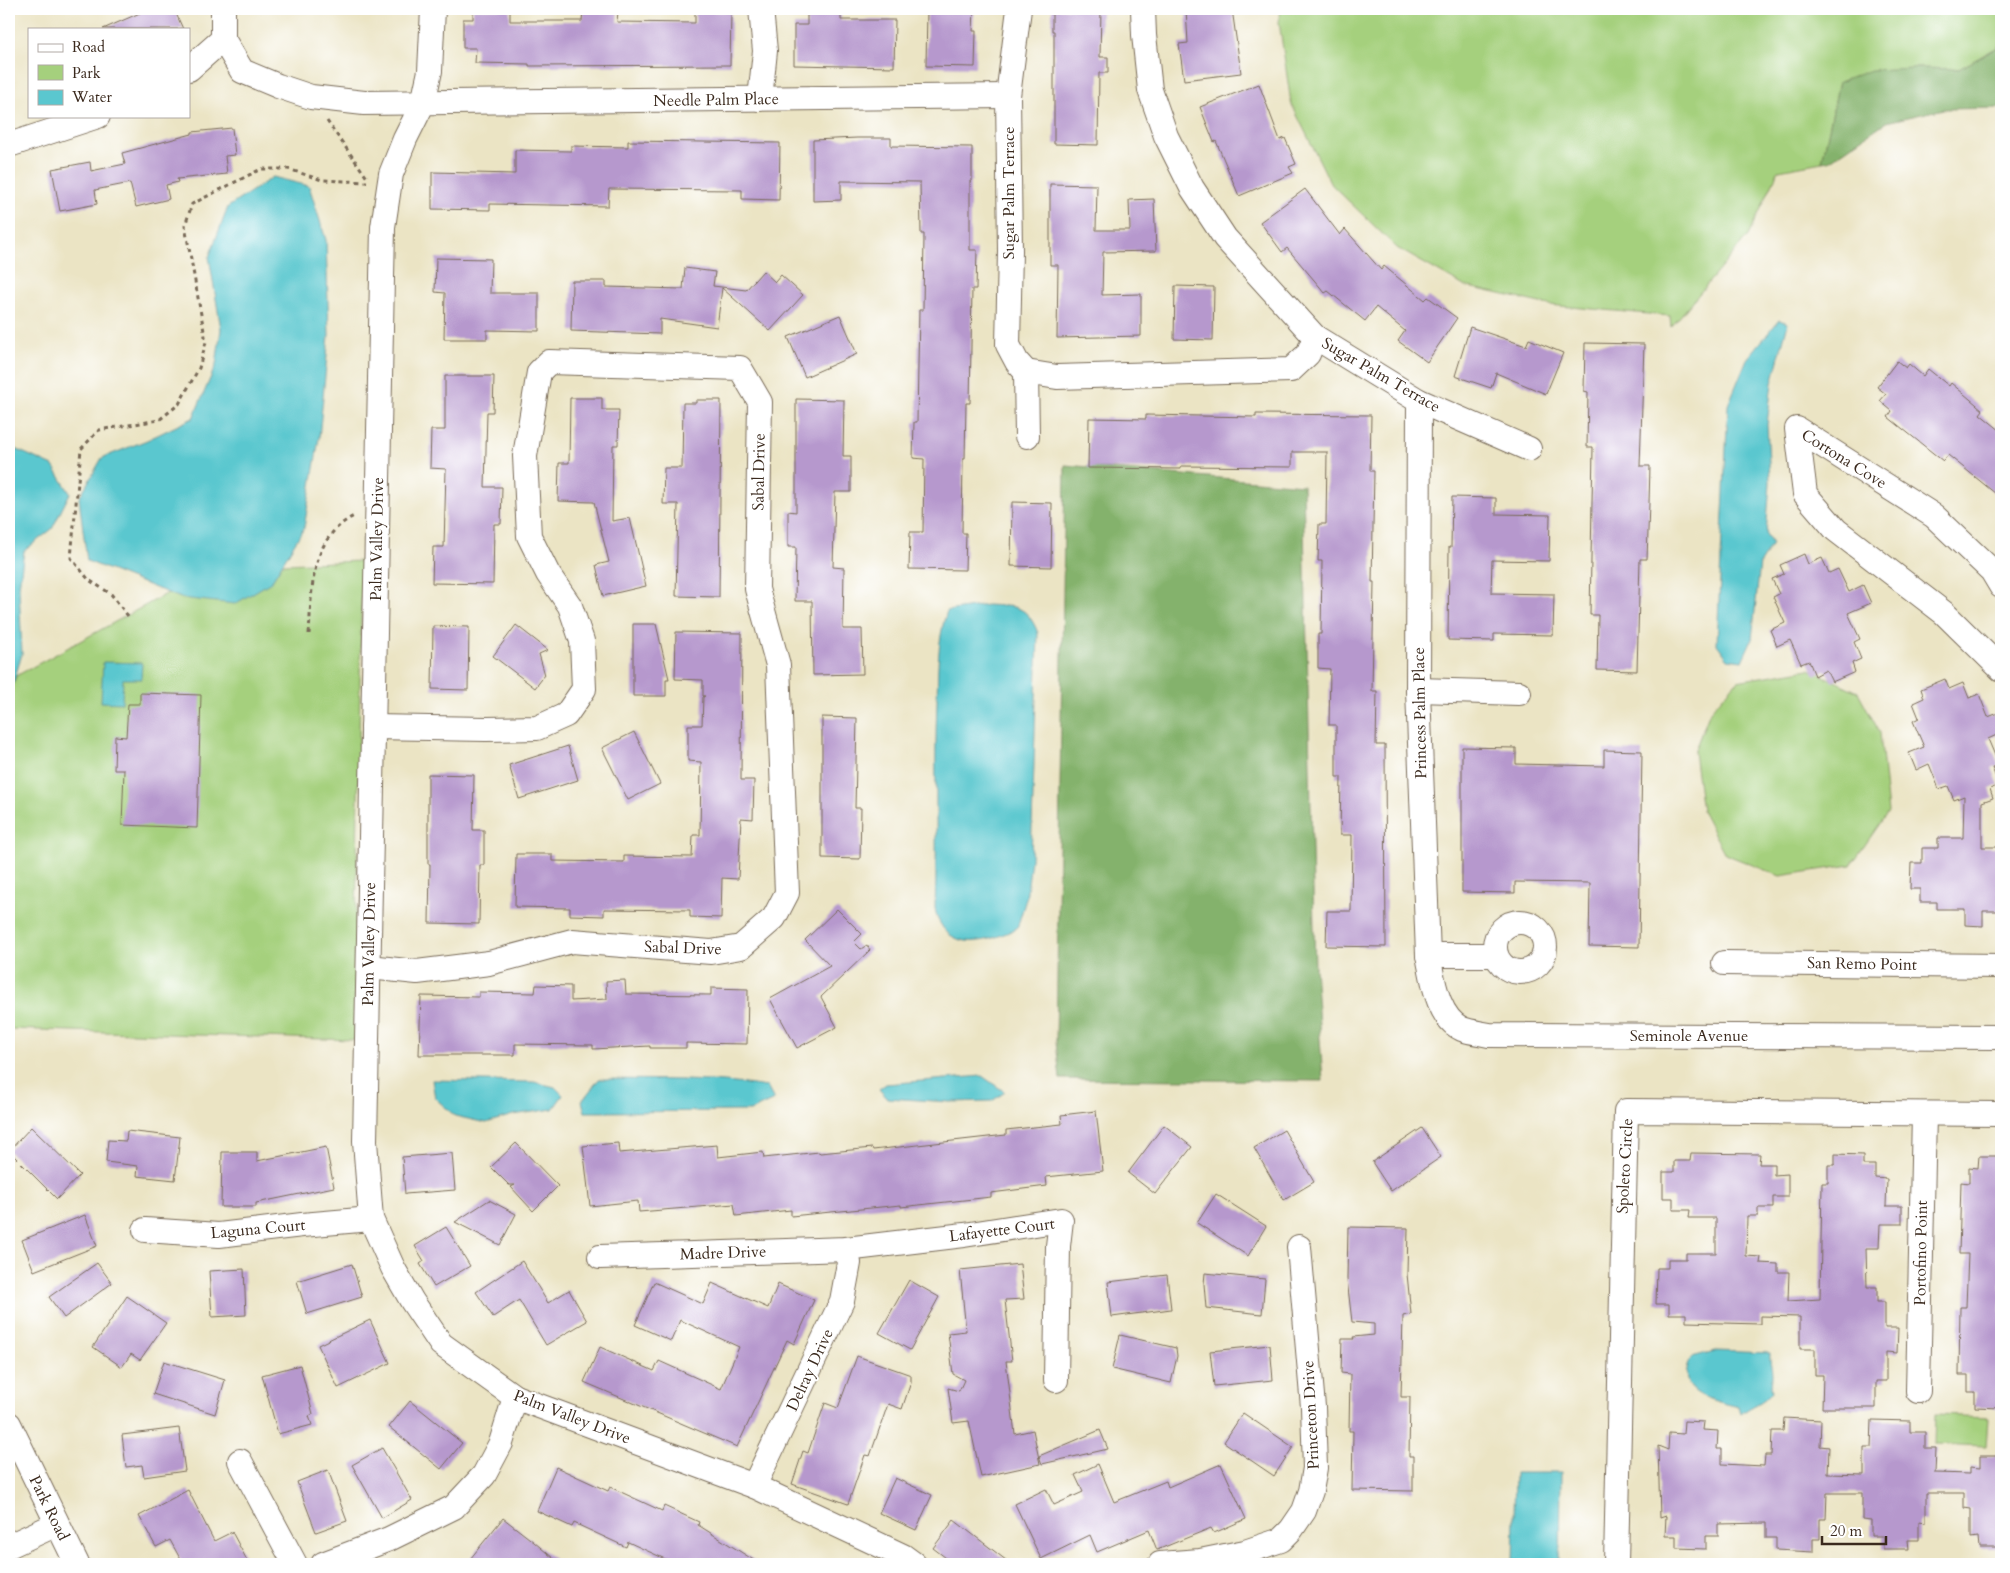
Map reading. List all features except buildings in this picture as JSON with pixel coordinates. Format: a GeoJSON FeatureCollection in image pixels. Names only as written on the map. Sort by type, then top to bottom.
{"type":"FeatureCollection","features":[{"type":"Feature","properties":{"kind":"street"},"geometry":{"type":"LineString","coordinates":[[190,68],[223,39],[223,9]]}},
{"type":"Feature","properties":{"kind":"street","name":"Palm Valley Drive"},"geometry":{"type":"LineString","coordinates":[[433,9],[430,71],[423,103],[405,139],[391,174],[383,227],[365,1141],[371,1219],[393,1268],[412,1301],[441,1344],[515,1397],[754,1486],[903,1556],[914,1564]]}},
{"type":"Feature","properties":{"kind":"street"},"geometry":{"type":"LineString","coordinates":[[760,99],[765,51],[761,9]]}},
{"type":"Feature","properties":{"kind":"street","name":"Sugar Palm Terrace"},"geometry":{"type":"LineString","coordinates":[[1019,9],[1008,96],[1010,251],[1008,345],[1017,362],[1026,372],[1057,377],[1291,370],[1308,354],[1315,337]]}},
{"type":"Feature","properties":{"kind":"street","name":"Sugar Palm Terrace"},"geometry":{"type":"LineString","coordinates":[[1143,9],[1150,90],[1166,136],[1192,188],[1225,238],[1315,337],[1419,401],[1529,450]]}},
{"type":"Feature","properties":{"kind":"street","name":"Needle Palm Place"},"geometry":{"type":"LineString","coordinates":[[223,39],[242,71],[311,97],[364,102],[423,103],[1008,96]]}},
{"type":"Feature","properties":{"kind":"street"},"geometry":{"type":"LineString","coordinates":[[9,145],[92,118]]}},
{"type":"Feature","properties":{"kind":"street","name":"Sabal Drive"},"geometry":{"type":"LineString","coordinates":[[369,967],[417,972],[489,963],[572,940],[711,952],[741,947],[774,918],[787,894],[778,665],[757,589],[760,402],[740,368],[549,362],[538,372],[525,456],[529,536],[548,574],[570,606],[582,641],[584,689],[566,715],[537,728],[486,729],[373,726]]}},
{"type":"Feature","properties":{"kind":"street"},"geometry":{"type":"LineString","coordinates":[[1026,372],[1027,436]]}},
{"type":"Feature","properties":{"kind":"street","name":"Princess Palm Place"},"geometry":{"type":"LineString","coordinates":[[1419,401],[1418,690],[1428,955]]}},
{"type":"Feature","properties":{"kind":"street","name":"Cortona Cove"},"geometry":{"type":"LineString","coordinates":[[2001,586],[1992,571],[1934,516],[1797,428],[1805,494],[1836,530],[1944,613],[2001,669]]}},
{"type":"Feature","properties":{"kind":"street"},"geometry":{"type":"LineString","coordinates":[[1418,690],[1519,693]]}},
{"type":"Feature","properties":{"kind":"street"},"geometry":{"type":"LineString","coordinates":[[1428,955],[1496,955]]}},
{"type":"Feature","properties":{"kind":"street","name":"Seminole Avenue"},"geometry":{"type":"LineString","coordinates":[[1428,955],[1436,990],[1446,1016],[1461,1028],[1489,1035],[2001,1037]]}},
{"type":"Feature","properties":{"kind":"street","name":"San Remo Point"},"geometry":{"type":"LineString","coordinates":[[1724,963],[2001,966]]}},
{"type":"Feature","properties":{"kind":"street","name":"Spoleto Circle"},"geometry":{"type":"LineString","coordinates":[[1616,1564],[1626,1112],[2001,1114]]}},
{"type":"Feature","properties":{"kind":"street","name":"Portofino Point"},"geometry":{"type":"LineString","coordinates":[[1918,1391],[1924,1114]]}},
{"type":"Feature","properties":{"kind":"street","name":"Laguna Court"},"geometry":{"type":"LineString","coordinates":[[145,1230],[220,1235],[371,1219]]}},
{"type":"Feature","properties":{"kind":"street","name":"Lafayette Court"},"geometry":{"type":"LineString","coordinates":[[846,1249],[964,1235],[1061,1220],[1058,1246],[1056,1380]]}},
{"type":"Feature","properties":{"kind":"street","name":"Princeton Drive"},"geometry":{"type":"LineString","coordinates":[[1160,1564],[1200,1561],[1245,1552],[1281,1540],[1291,1530],[1304,1511],[1311,1491],[1315,1468],[1313,1407],[1299,1247]]}},
{"type":"Feature","properties":{"kind":"street","name":"Madre Drive"},"geometry":{"type":"LineString","coordinates":[[600,1257],[846,1249]]}},
{"type":"Feature","properties":{"kind":"street","name":"Delray Drive"},"geometry":{"type":"LineString","coordinates":[[754,1486],[842,1302],[849,1263],[846,1249]]}},
{"type":"Feature","properties":{"kind":"street"},"geometry":{"type":"LineString","coordinates":[[323,1564],[389,1539],[454,1507],[484,1475],[501,1443],[515,1397]]}},
{"type":"Feature","properties":{"kind":"street","name":"Park Road"},"geometry":{"type":"LineString","coordinates":[[9,1424],[77,1564]]}},
{"type":"Feature","properties":{"kind":"street"},"geometry":{"type":"LineString","coordinates":[[240,1461],[296,1564]]}},
{"type":"Feature","properties":{"kind":"street"},"geometry":{"type":"LineString","coordinates":[[9,1546],[57,1524]]}},
{"type":"Feature","properties":{"kind":"path"},"geometry":{"type":"LineString","coordinates":[[311,97],[370,182],[369,190]]}},
{"type":"Feature","properties":{"kind":"path"},"geometry":{"type":"LineString","coordinates":[[128,616],[111,594],[90,580],[71,558],[81,450],[99,430],[159,420],[179,404],[199,368],[206,342],[185,226],[192,204],[261,169],[288,169],[322,180],[370,182]]}},
{"type":"Feature","properties":{"kind":"path"},"geometry":{"type":"LineString","coordinates":[[309,634],[315,565],[321,547],[347,519],[359,514],[359,508]]}},
{"type":"Feature","properties":{"kind":"green space"},"geometry":{"type":"Polygon","coordinates":[[[1281,9],[2001,9],[2001,40],[1998,47],[1959,69],[1914,68],[1839,82],[1822,162],[1779,170],[1748,236],[1671,327],[1670,316],[1549,305],[1464,286],[1397,248],[1331,184],[1291,103],[1279,22],[1281,9]]]}},
{"type":"Feature","properties":{"kind":"green space"},"geometry":{"type":"Polygon","coordinates":[[[2001,40],[2001,108],[1944,109],[1886,122],[1829,161],[1822,162],[1839,82],[1871,70],[1914,68],[1959,69],[1998,47],[2001,40]]]}},
{"type":"Feature","properties":{"kind":"green space"},"geometry":{"type":"Polygon","coordinates":[[[1065,465],[1303,485],[1315,968],[1323,1081],[1060,1079],[1056,1042],[1065,465]]]}},
{"type":"Feature","properties":{"kind":"green space"},"geometry":{"type":"Polygon","coordinates":[[[362,561],[354,1040],[9,1029],[9,697],[16,676],[168,593],[181,598],[271,582],[282,564],[362,561]]]}},
{"type":"Feature","properties":{"kind":"green space"},"geometry":{"type":"Polygon","coordinates":[[[1809,669],[1858,692],[1880,733],[1888,812],[1851,865],[1780,876],[1725,854],[1702,811],[1694,752],[1710,711],[1737,681],[1809,669]]]}},
{"type":"Feature","properties":{"kind":"green space"},"geometry":{"type":"Polygon","coordinates":[[[1935,1415],[1988,1417],[1986,1446],[1934,1444],[1935,1415]]]}},
{"type":"Feature","properties":{"kind":"water"},"geometry":{"type":"Polygon","coordinates":[[[273,177],[309,186],[326,240],[329,335],[319,438],[304,528],[271,582],[235,604],[181,598],[87,561],[79,498],[102,458],[147,440],[193,418],[216,365],[221,329],[209,257],[228,207],[273,177]]]}},
{"type":"Feature","properties":{"kind":"water"},"geometry":{"type":"Polygon","coordinates":[[[1779,320],[1788,323],[1772,383],[1767,424],[1770,482],[1766,534],[1772,544],[1760,563],[1752,639],[1742,661],[1728,659],[1717,644],[1728,405],[1747,359],[1779,320]]]}},
{"type":"Feature","properties":{"kind":"water"},"geometry":{"type":"Polygon","coordinates":[[[9,446],[53,466],[70,493],[52,529],[24,551],[19,587],[22,654],[9,697],[9,446]]]}},
{"type":"Feature","properties":{"kind":"water"},"geometry":{"type":"Polygon","coordinates":[[[987,605],[1012,607],[1024,611],[1034,623],[1038,633],[1031,860],[1026,899],[1017,928],[987,940],[965,941],[947,932],[938,920],[935,908],[936,728],[939,656],[941,633],[947,611],[987,605]]]}},
{"type":"Feature","properties":{"kind":"water"},"geometry":{"type":"Polygon","coordinates":[[[103,662],[142,663],[141,679],[123,679],[122,703],[101,702],[103,662]]]}},
{"type":"Feature","properties":{"kind":"water"},"geometry":{"type":"Polygon","coordinates":[[[982,1076],[1005,1092],[992,1101],[950,1102],[887,1098],[879,1089],[886,1084],[982,1076]]]}},
{"type":"Feature","properties":{"kind":"water"},"geometry":{"type":"Polygon","coordinates":[[[599,1079],[683,1080],[746,1084],[767,1087],[774,1100],[750,1111],[585,1112],[582,1101],[599,1079]]]}},
{"type":"Feature","properties":{"kind":"water"},"geometry":{"type":"Polygon","coordinates":[[[432,1080],[534,1082],[555,1087],[563,1095],[553,1109],[513,1115],[486,1123],[455,1116],[435,1098],[432,1080]]]}},
{"type":"Feature","properties":{"kind":"water"},"geometry":{"type":"Polygon","coordinates":[[[1715,1351],[1770,1353],[1772,1391],[1765,1399],[1741,1414],[1739,1407],[1707,1398],[1698,1393],[1691,1387],[1687,1379],[1687,1369],[1692,1357],[1715,1351]]]}},
{"type":"Feature","properties":{"kind":"water"},"geometry":{"type":"Polygon","coordinates":[[[1515,1473],[1561,1473],[1560,1564],[1513,1564],[1515,1473]]]}}]}
